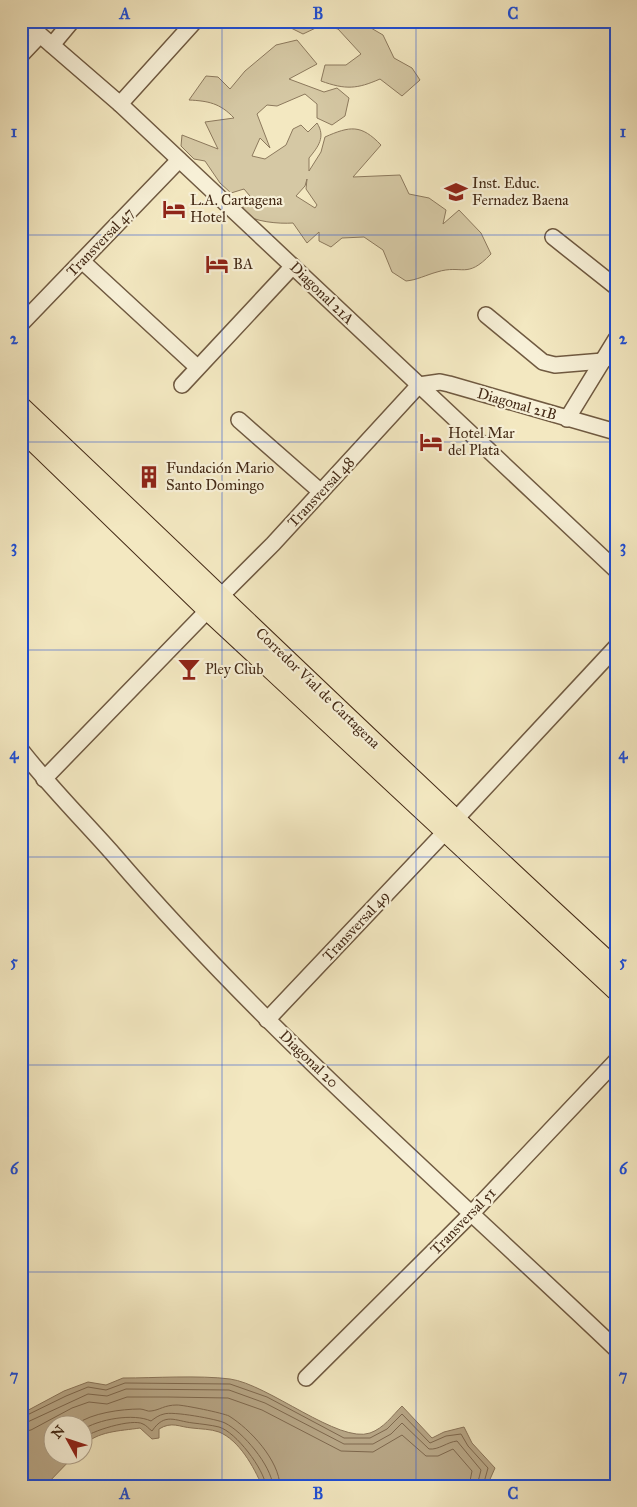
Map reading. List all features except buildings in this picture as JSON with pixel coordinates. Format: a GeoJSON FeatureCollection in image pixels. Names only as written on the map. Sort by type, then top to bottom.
{"type":"FeatureCollection","features":[{"type":"Feature","properties":{"kind":"main road","name":"Corredor Vial de Cartagena"},"geometry":{"type":"LineString","coordinates":[[21,406],[215,603]]}},
{"type":"Feature","properties":{"kind":"main road","name":"Corredor Vial de Cartagena"},"geometry":{"type":"LineString","coordinates":[[21,429],[215,603],[450,826],[616,990]]}},
{"type":"Feature","properties":{"kind":"main road","name":"Corredor Vial de Cartagena"},"geometry":{"type":"LineString","coordinates":[[450,826],[616,970]]}},
{"type":"Feature","properties":{"kind":"street","name":"Diagonal 21A"},"geometry":{"type":"LineString","coordinates":[[24,21],[120,104],[616,570]]}},
{"type":"Feature","properties":{"kind":"street"},"geometry":{"type":"LineString","coordinates":[[21,55],[72,21]]}},
{"type":"Feature","properties":{"kind":"street"},"geometry":{"type":"LineString","coordinates":[[120,104],[195,21]]}},
{"type":"Feature","properties":{"kind":"street","name":"Transversal 47"},"geometry":{"type":"LineString","coordinates":[[21,324],[179,160]]}},
{"type":"Feature","properties":{"kind":"street"},"geometry":{"type":"LineString","coordinates":[[553,237],[616,287]]}},
{"type":"Feature","properties":{"kind":"street"},"geometry":{"type":"LineString","coordinates":[[82,261],[197,367]]}},
{"type":"Feature","properties":{"kind":"street"},"geometry":{"type":"LineString","coordinates":[[182,385],[293,266]]}},
{"type":"Feature","properties":{"kind":"street"},"geometry":{"type":"LineString","coordinates":[[486,315],[543,362],[555,365],[603,361]]}},
{"type":"Feature","properties":{"kind":"street"},"geometry":{"type":"LineString","coordinates":[[567,419],[616,338]]}},
{"type":"Feature","properties":{"kind":"street","name":"Diagonal 21B"},"geometry":{"type":"LineString","coordinates":[[419,385],[440,382],[449,384],[616,432]]}},
{"type":"Feature","properties":{"kind":"street","name":"Transversal 48"},"geometry":{"type":"LineString","coordinates":[[44,779],[321,492],[419,385]]}},
{"type":"Feature","properties":{"kind":"street"},"geometry":{"type":"LineString","coordinates":[[239,420],[321,492]]}},
{"type":"Feature","properties":{"kind":"street","name":"Transversal 49"},"geometry":{"type":"LineString","coordinates":[[267,1020],[616,647]]}},
{"type":"Feature","properties":{"kind":"street","name":"Diagonal 20"},"geometry":{"type":"LineString","coordinates":[[21,750],[44,779],[167,916],[267,1020],[616,1349]]}},
{"type":"Feature","properties":{"kind":"street","name":"Transversal 51"},"geometry":{"type":"LineString","coordinates":[[306,1378],[472,1212],[616,1061]]}},
{"type":"Feature","properties":{"kind":"shaded area"},"geometry":{"type":"Polygon","coordinates":[[[297,21],[359,21],[383,35],[394,58],[412,68],[420,80],[402,96],[380,79],[365,85],[351,87],[338,86],[321,81],[325,65],[346,65],[361,54],[338,29],[322,25],[303,34],[291,28],[297,21]]]}},
{"type":"Feature","properties":{"kind":"shaded area"},"geometry":{"type":"Polygon","coordinates":[[[297,40],[317,64],[289,79],[324,92],[337,88],[349,98],[345,116],[332,125],[317,118],[317,104],[305,94],[277,106],[267,105],[257,114],[270,148],[260,138],[252,156],[265,159],[286,145],[293,129],[301,125],[308,132],[317,123],[320,128],[321,137],[318,146],[309,158],[309,171],[321,152],[325,137],[348,129],[361,130],[381,145],[353,177],[400,175],[409,194],[429,198],[446,210],[443,224],[459,210],[481,233],[491,254],[483,262],[470,269],[446,270],[406,281],[392,272],[383,250],[364,237],[342,238],[331,247],[319,241],[319,232],[307,243],[293,223],[274,223],[253,218],[243,213],[243,204],[255,202],[244,189],[231,193],[220,183],[205,161],[194,159],[181,146],[182,135],[218,149],[205,122],[234,118],[219,106],[202,101],[189,100],[206,76],[218,77],[230,89],[245,71],[276,45],[297,40]],[[307,179],[305,186],[296,196],[315,208],[317,205],[306,189],[307,179]]]}},
{"type":"Feature","properties":{"kind":"water"},"geometry":{"type":"Polygon","coordinates":[[[191,1377],[230,1379],[246,1383],[264,1391],[340,1430],[357,1434],[370,1433],[379,1428],[402,1406],[432,1438],[444,1432],[464,1427],[472,1443],[495,1468],[487,1486],[262,1486],[245,1455],[233,1441],[216,1431],[168,1425],[159,1429],[159,1438],[152,1439],[140,1428],[117,1431],[92,1439],[92,1414],[42,1414],[42,1464],[66,1464],[45,1486],[21,1486],[21,1414],[64,1391],[88,1382],[106,1385],[123,1378],[191,1377]]]}},
{"type":"Feature","properties":{"kind":"place","name":"Inst. Educ. Fernadez Baena"},"geometry":{"type":"Point","coordinates":[456,192]}},
{"type":"Feature","properties":{"kind":"place","name":"L.A. Cartagena Hotel"},"geometry":{"type":"Point","coordinates":[174,209]}},
{"type":"Feature","properties":{"kind":"place","name":"BA"},"geometry":{"type":"Point","coordinates":[217,264]}},
{"type":"Feature","properties":{"kind":"place","name":"Hotel Mar del Plata"},"geometry":{"type":"Point","coordinates":[431,442]}},
{"type":"Feature","properties":{"kind":"place","name":"Fundación Mario Santo Domingo"},"geometry":{"type":"Point","coordinates":[149,477]}},
{"type":"Feature","properties":{"kind":"place","name":"Pley Club"},"geometry":{"type":"Point","coordinates":[189,669]}}]}
